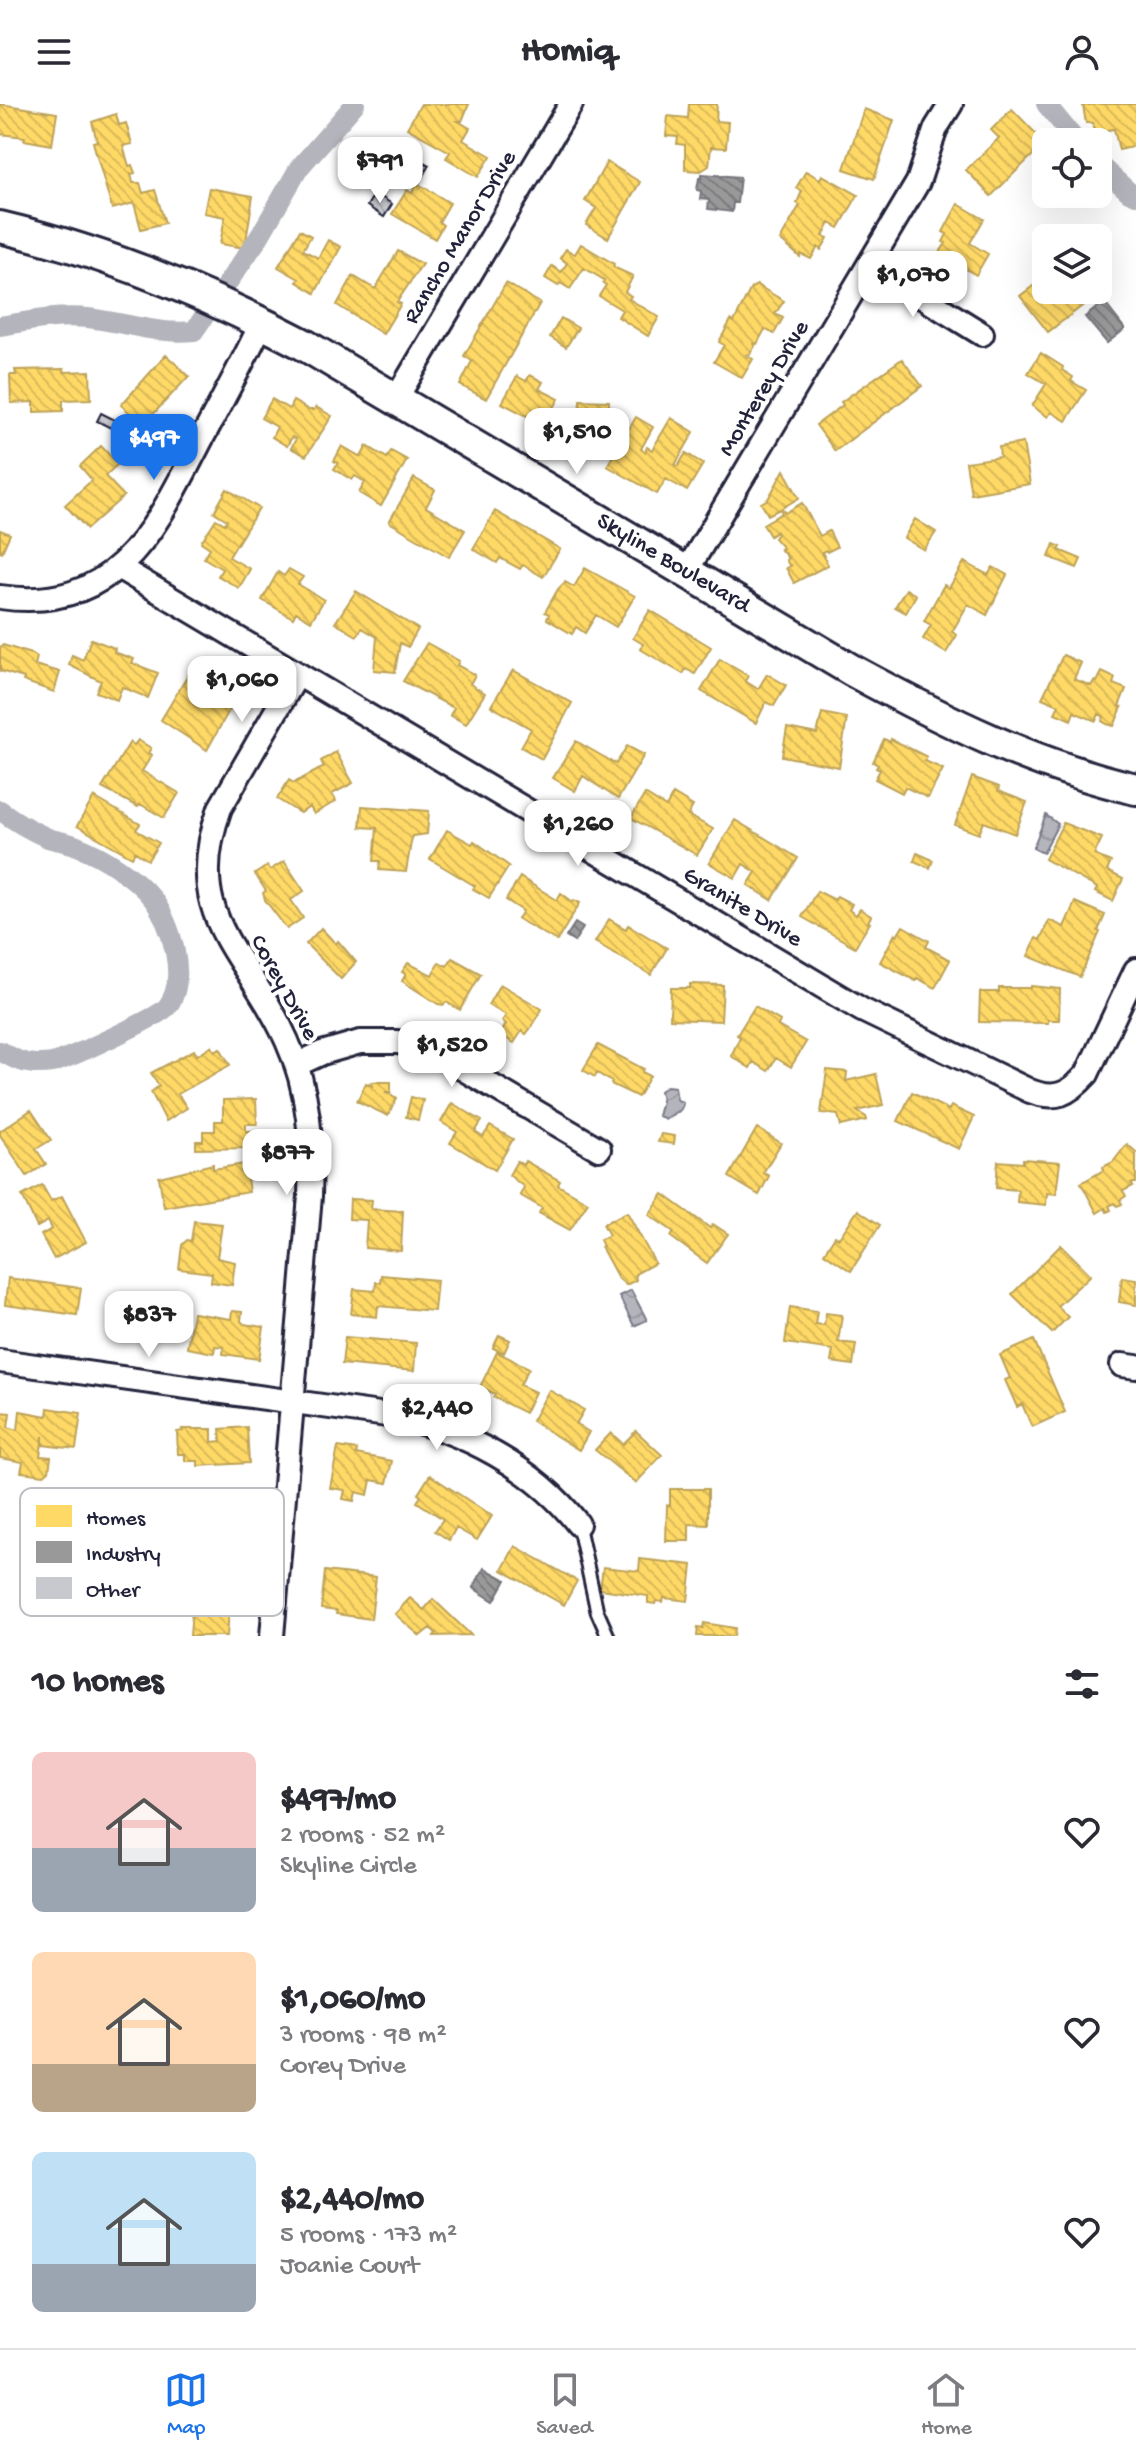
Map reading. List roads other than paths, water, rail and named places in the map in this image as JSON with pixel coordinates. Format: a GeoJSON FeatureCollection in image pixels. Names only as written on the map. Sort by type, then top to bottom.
{"type":"FeatureCollection","features":[{"type":"Feature","properties":{"kind":"street","name":"Rancho Manor Drive"},"geometry":{"type":"LineString","coordinates":[[396,399],[571,104]]}},
{"type":"Feature","properties":{"kind":"street","name":"Monterey Drive"},"geometry":{"type":"LineString","coordinates":[[686,572],[918,182],[936,128],[951,104]]}},
{"type":"Feature","properties":{"kind":"street","name":"Skyline Boulevard"},"geometry":{"type":"LineString","coordinates":[[0,227],[98,254],[199,293],[262,322],[853,671],[994,742],[1073,772],[1136,789]]}},
{"type":"Feature","properties":{"kind":"street"},"geometry":{"type":"LineString","coordinates":[[869,264],[982,334]]}},
{"type":"Feature","properties":{"kind":"street"},"geometry":{"type":"LineString","coordinates":[[0,597],[29,599],[65,594],[91,584],[118,567],[143,544],[164,511],[262,322]]}},
{"type":"Feature","properties":{"kind":"street","name":"Granite Drive"},"geometry":{"type":"LineString","coordinates":[[118,567],[876,1017],[1030,1091],[1043,1096],[1061,1096],[1075,1088],[1087,1074],[1136,970]]}},
{"type":"Feature","properties":{"kind":"street","name":"Corey Drive"},"geometry":{"type":"LineString","coordinates":[[284,1496],[310,1196],[312,1137],[305,1093],[288,1043],[266,1000],[216,922],[210,902],[207,864],[213,827],[220,808],[297,675]]}},
{"type":"Feature","properties":{"kind":"street"},"geometry":{"type":"LineString","coordinates":[[296,1065],[322,1053],[360,1042],[397,1042],[418,1046],[448,1060],[599,1149]]}},
{"type":"Feature","properties":{"kind":"street"},"geometry":{"type":"LineString","coordinates":[[0,1361],[394,1416],[444,1430],[483,1448],[528,1477],[567,1509],[578,1524]]}},
{"type":"Feature","properties":{"kind":"street","name":"Corey Drive"},"geometry":{"type":"LineString","coordinates":[[272,1636],[274,1616]]}},
{"type":"Feature","properties":{"kind":"lane"},"geometry":{"type":"LineString","coordinates":[[578,1524],[597,1611],[608,1636]]}},
{"type":"Feature","properties":{"kind":"water"},"geometry":{"type":"Polygon","coordinates":[[[1046,815],[1058,824],[1043,853],[1033,848],[1046,815]]]}},
{"type":"Feature","properties":{"kind":"water"},"geometry":{"type":"Polygon","coordinates":[[[667,1086],[675,1087],[677,1100],[683,1105],[666,1119],[658,1116],[662,1101],[660,1091],[667,1086]]]}},
{"type":"Feature","properties":{"kind":"water"},"geometry":{"type":"Polygon","coordinates":[[[631,1290],[647,1320],[634,1326],[619,1296],[631,1290]]]}},
{"type":"Feature","properties":{"kind":"waterway"},"geometry":{"type":"LineString","coordinates":[[0,326],[77,317],[154,330],[194,331],[258,239],[299,168],[355,104]]}},
{"type":"Feature","properties":{"kind":"waterway"},"geometry":{"type":"LineString","coordinates":[[1046,104],[1066,128]]}},
{"type":"Feature","properties":{"kind":"waterway"},"geometry":{"type":"LineString","coordinates":[[1112,177],[1136,195]]}},
{"type":"Feature","properties":{"kind":"waterway"},"geometry":{"type":"LineString","coordinates":[[0,810],[42,835],[97,855],[136,882],[159,908],[171,936],[177,967],[177,982],[167,1007],[112,1037],[50,1063],[25,1062],[0,1051]]}}]}
